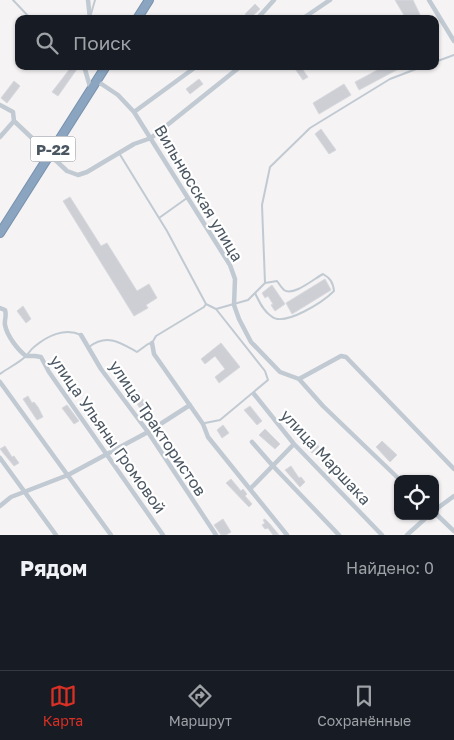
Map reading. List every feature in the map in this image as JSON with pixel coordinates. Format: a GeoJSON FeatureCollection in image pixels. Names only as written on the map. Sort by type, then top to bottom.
{"type":"FeatureCollection","features":[{"type":"Feature","properties":{"kind":"highway"},"geometry":{"type":"LineString","coordinates":[[140,15],[149,0]]}},
{"type":"Feature","properties":{"kind":"highway","name":"Р-22"},"geometry":{"type":"LineString","coordinates":[[0,233],[104,70]]}},
{"type":"Feature","properties":{"kind":"street"},"geometry":{"type":"LineString","coordinates":[[88,0],[90,15]]}},
{"type":"Feature","properties":{"kind":"street"},"geometry":{"type":"LineString","coordinates":[[261,15],[274,0]]}},
{"type":"Feature","properties":{"kind":"street"},"geometry":{"type":"LineString","coordinates":[[308,15],[330,0]]}},
{"type":"Feature","properties":{"kind":"street"},"geometry":{"type":"LineString","coordinates":[[429,0],[438,15]]}},
{"type":"Feature","properties":{"kind":"street"},"geometry":{"type":"LineString","coordinates":[[439,16],[454,41]]}},
{"type":"Feature","properties":{"kind":"street"},"geometry":{"type":"LineString","coordinates":[[84,70],[91,90]]}},
{"type":"Feature","properties":{"kind":"street"},"geometry":{"type":"LineString","coordinates":[[134,112],[191,70]]}},
{"type":"Feature","properties":{"kind":"street"},"geometry":{"type":"LineString","coordinates":[[0,105],[13,112],[14,121],[68,170],[78,175],[87,172],[134,144],[151,138],[235,70]]}},
{"type":"Feature","properties":{"kind":"street","name":"Вильнюсская улица"},"geometry":{"type":"LineString","coordinates":[[97,81],[118,95],[134,112],[230,265],[235,279],[234,304],[239,319],[251,342],[280,372],[299,379],[395,475]]}},
{"type":"Feature","properties":{"kind":"street"},"geometry":{"type":"LineString","coordinates":[[0,136],[14,121]]}},
{"type":"Feature","properties":{"kind":"street","name":"улица Ульяны Громовой"},"geometry":{"type":"LineString","coordinates":[[0,308],[5,310],[7,316],[4,323],[8,334],[26,356],[41,358],[163,535]]}},
{"type":"Feature","properties":{"kind":"street","name":"улица Трактористов"},"geometry":{"type":"LineString","coordinates":[[81,335],[101,369],[148,432],[216,535]]}},
{"type":"Feature","properties":{"kind":"street"},"geometry":{"type":"LineString","coordinates":[[152,343],[154,354],[190,404],[203,424],[208,437],[288,535]]}},
{"type":"Feature","properties":{"kind":"street"},"geometry":{"type":"LineString","coordinates":[[299,379],[341,356],[346,356],[454,469]]}},
{"type":"Feature","properties":{"kind":"street"},"geometry":{"type":"LineString","coordinates":[[0,382],[111,535]]}},
{"type":"Feature","properties":{"kind":"street","name":"улица Маршака"},"geometry":{"type":"LineString","coordinates":[[254,394],[294,444],[382,535]]}},
{"type":"Feature","properties":{"kind":"street"},"geometry":{"type":"LineString","coordinates":[[0,506],[10,497],[68,474],[148,432],[190,404]]}},
{"type":"Feature","properties":{"kind":"street"},"geometry":{"type":"LineString","coordinates":[[252,442],[339,535]]}},
{"type":"Feature","properties":{"kind":"street"},"geometry":{"type":"LineString","coordinates":[[251,488],[294,444]]}},
{"type":"Feature","properties":{"kind":"street"},"geometry":{"type":"LineString","coordinates":[[0,458],[56,535]]}},
{"type":"Feature","properties":{"kind":"street"},"geometry":{"type":"LineString","coordinates":[[439,509],[454,496]]}},
{"type":"Feature","properties":{"kind":"street"},"geometry":{"type":"LineString","coordinates":[[439,516],[454,531]]}},
{"type":"Feature","properties":{"kind":"street"},"geometry":{"type":"LineString","coordinates":[[406,535],[423,520]]}},
{"type":"Feature","properties":{"kind":"lane"},"geometry":{"type":"LineString","coordinates":[[13,0],[27,15]]}},
{"type":"Feature","properties":{"kind":"lane"},"geometry":{"type":"LineString","coordinates":[[91,15],[95,0]]}},
{"type":"Feature","properties":{"kind":"lane"},"geometry":{"type":"LineString","coordinates":[[439,61],[454,55]]}},
{"type":"Feature","properties":{"kind":"lane"},"geometry":{"type":"LineString","coordinates":[[264,283],[262,205],[270,167],[310,128],[390,79],[414,70]]}},
{"type":"Feature","properties":{"kind":"lane"},"geometry":{"type":"LineString","coordinates":[[120,153],[167,231],[206,304],[216,309],[265,371],[268,380],[254,394],[220,420],[203,424]]}},
{"type":"Feature","properties":{"kind":"lane"},"geometry":{"type":"LineString","coordinates":[[158,218],[187,198]]}},
{"type":"Feature","properties":{"kind":"lane"},"geometry":{"type":"LineString","coordinates":[[216,309],[248,300],[264,283],[277,281],[284,291],[289,292],[298,290],[323,274],[333,284],[334,291],[291,318],[278,319],[272,318],[255,293]]}},
{"type":"Feature","properties":{"kind":"lane"},"geometry":{"type":"LineString","coordinates":[[89,347],[100,342],[114,340],[137,352],[152,343],[156,336],[206,304]]}},
{"type":"Feature","properties":{"kind":"lane"},"geometry":{"type":"LineString","coordinates":[[0,374],[26,356],[33,347],[48,338],[64,331],[72,331],[81,335]]}},
{"type":"Feature","properties":{"kind":"building"},"geometry":{"type":"Polygon","coordinates":[[[395,0],[413,0],[420,15],[404,15],[395,0]]]}},
{"type":"Feature","properties":{"kind":"building"},"geometry":{"type":"Polygon","coordinates":[[[255,4],[260,9],[253,15],[245,14],[255,4]]]}},
{"type":"Feature","properties":{"kind":"building"},"geometry":{"type":"Polygon","coordinates":[[[69,70],[76,70],[58,96],[52,92],[69,70]]]}},
{"type":"Feature","properties":{"kind":"building"},"geometry":{"type":"Polygon","coordinates":[[[296,70],[303,70],[308,77],[303,80],[296,70]]]}},
{"type":"Feature","properties":{"kind":"building"},"geometry":{"type":"Polygon","coordinates":[[[378,70],[396,70],[359,90],[355,82],[378,70]]]}},
{"type":"Feature","properties":{"kind":"building"},"geometry":{"type":"Polygon","coordinates":[[[199,79],[203,84],[190,94],[186,89],[199,79]]]}},
{"type":"Feature","properties":{"kind":"building"},"geometry":{"type":"Polygon","coordinates":[[[14,81],[20,86],[7,103],[1,98],[14,81]]]}},
{"type":"Feature","properties":{"kind":"building"},"geometry":{"type":"Polygon","coordinates":[[[344,84],[351,95],[319,114],[313,103],[344,84]]]}},
{"type":"Feature","properties":{"kind":"building"},"geometry":{"type":"Polygon","coordinates":[[[321,129],[336,150],[329,154],[315,134],[321,129]]]}},
{"type":"Feature","properties":{"kind":"building"},"geometry":{"type":"Polygon","coordinates":[[[70,197],[101,246],[107,243],[137,291],[149,284],[157,298],[146,305],[148,308],[134,316],[63,201],[70,197]]]}},
{"type":"Feature","properties":{"kind":"building"},"geometry":{"type":"Polygon","coordinates":[[[325,279],[331,290],[292,314],[286,303],[325,279]]]}},
{"type":"Feature","properties":{"kind":"building"},"geometry":{"type":"Polygon","coordinates":[[[272,285],[285,304],[275,311],[268,296],[265,298],[262,293],[272,285]]]}},
{"type":"Feature","properties":{"kind":"building"},"geometry":{"type":"Polygon","coordinates":[[[23,306],[31,319],[26,323],[17,311],[23,306]]]}},
{"type":"Feature","properties":{"kind":"building"},"geometry":{"type":"Polygon","coordinates":[[[221,343],[240,367],[219,383],[215,377],[225,369],[215,356],[205,364],[201,359],[221,343]]]}},
{"type":"Feature","properties":{"kind":"building"},"geometry":{"type":"Polygon","coordinates":[[[140,395],[152,414],[146,418],[134,399],[140,395]]]}},
{"type":"Feature","properties":{"kind":"building"},"geometry":{"type":"Polygon","coordinates":[[[28,396],[32,403],[34,402],[38,407],[43,417],[37,420],[23,399],[28,396]]]}},
{"type":"Feature","properties":{"kind":"building"},"geometry":{"type":"Polygon","coordinates":[[[67,405],[79,421],[74,424],[62,408],[67,405]]]}},
{"type":"Feature","properties":{"kind":"building"},"geometry":{"type":"Polygon","coordinates":[[[250,406],[262,421],[257,425],[244,410],[250,406]]]}},
{"type":"Feature","properties":{"kind":"building"},"geometry":{"type":"Polygon","coordinates":[[[223,425],[229,433],[222,438],[217,430],[223,425]]]}},
{"type":"Feature","properties":{"kind":"building"},"geometry":{"type":"Polygon","coordinates":[[[265,429],[280,444],[275,449],[259,435],[265,429]]]}},
{"type":"Feature","properties":{"kind":"building"},"geometry":{"type":"Polygon","coordinates":[[[314,440],[319,447],[312,453],[307,447],[314,440]]]}},
{"type":"Feature","properties":{"kind":"building"},"geometry":{"type":"Polygon","coordinates":[[[382,441],[397,455],[390,462],[376,447],[382,441]]]}},
{"type":"Feature","properties":{"kind":"building"},"geometry":{"type":"Polygon","coordinates":[[[5,446],[12,457],[14,456],[19,463],[14,466],[0,449],[5,446]]]}},
{"type":"Feature","properties":{"kind":"building"},"geometry":{"type":"Polygon","coordinates":[[[291,466],[299,478],[301,477],[305,482],[300,487],[285,470],[291,466]]]}},
{"type":"Feature","properties":{"kind":"building"},"geometry":{"type":"Polygon","coordinates":[[[337,468],[350,482],[345,486],[332,473],[337,468]]]}},
{"type":"Feature","properties":{"kind":"building"},"geometry":{"type":"Polygon","coordinates":[[[231,479],[241,491],[243,489],[247,494],[245,496],[252,504],[249,507],[226,483],[231,479]]]}},
{"type":"Feature","properties":{"kind":"building"},"geometry":{"type":"Polygon","coordinates":[[[223,519],[231,532],[226,535],[221,535],[214,525],[223,519]]]}},
{"type":"Feature","properties":{"kind":"building"},"geometry":{"type":"Polygon","coordinates":[[[265,519],[279,535],[273,535],[268,528],[265,529],[262,525],[265,523],[263,520],[265,519]]]}}]}
